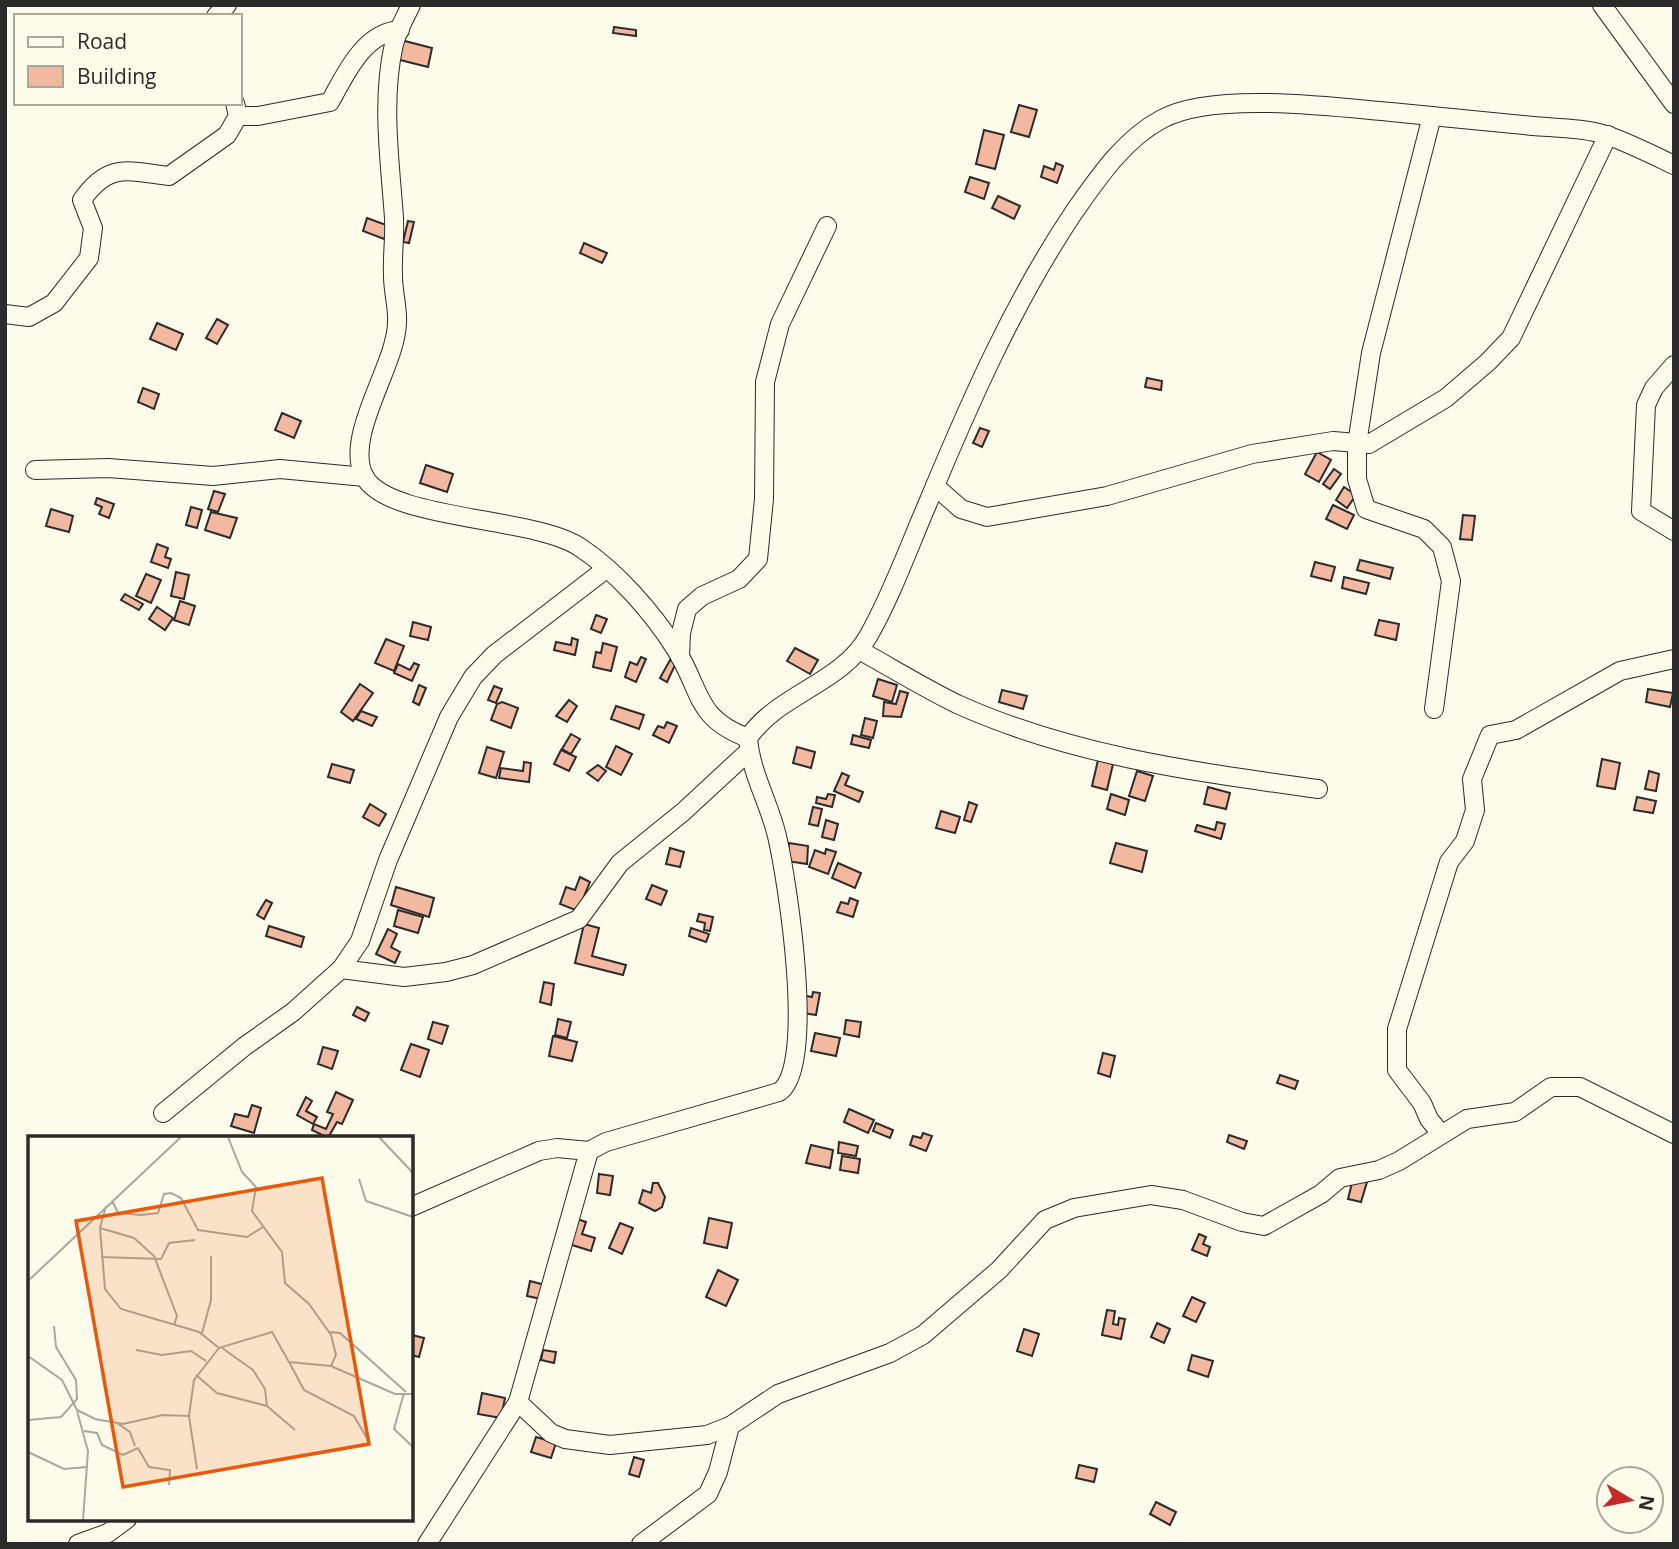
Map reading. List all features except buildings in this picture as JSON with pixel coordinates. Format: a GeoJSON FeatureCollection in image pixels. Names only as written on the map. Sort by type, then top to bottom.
{"type":"FeatureCollection","features":[{"type":"Feature","properties":{"kind":"street"},"geometry":{"type":"LineString","coordinates":[[411,5],[400,30],[390,66],[388,99],[395,247],[393,273],[398,322],[395,340],[364,428],[361,461],[365,477],[388,497],[419,507],[551,532],[581,548],[606,569],[654,618],[680,657],[708,715],[748,744],[756,780],[777,835],[789,898],[799,986],[791,1079],[779,1092],[606,1142],[589,1150],[557,1148],[539,1151],[413,1207]]}},
{"type":"Feature","properties":{"kind":"street"},"geometry":{"type":"LineString","coordinates":[[1602,5],[1674,104]]}},
{"type":"Feature","properties":{"kind":"street"},"geometry":{"type":"LineString","coordinates":[[5,314],[29,317],[54,303],[89,258],[93,228],[82,200],[98,178],[125,171],[169,176],[227,135],[237,109],[258,116],[330,102],[355,57],[389,30],[400,30]]}},
{"type":"Feature","properties":{"kind":"street"},"geometry":{"type":"LineString","coordinates":[[341,969],[404,977],[446,972],[473,965],[579,919],[620,863],[683,812],[783,706],[836,673],[859,650],[908,553],[982,378],[1038,267],[1095,182],[1134,138],[1163,118],[1192,109],[1229,104],[1432,116],[1608,135],[1674,165]]}},
{"type":"Feature","properties":{"kind":"street"},"geometry":{"type":"LineString","coordinates":[[1432,116],[1371,354],[1357,444],[1357,480],[1366,509],[1424,529],[1442,547],[1451,581],[1434,709]]}},
{"type":"Feature","properties":{"kind":"street"},"geometry":{"type":"LineString","coordinates":[[935,486],[961,509],[987,517],[1107,496],[1252,453],[1333,441],[1369,444],[1381,439],[1446,398],[1511,338],[1608,135]]}},
{"type":"Feature","properties":{"kind":"street"},"geometry":{"type":"LineString","coordinates":[[680,657],[681,633],[687,609],[702,596],[739,579],[758,559],[764,499],[765,382],[780,324],[827,226]]}},
{"type":"Feature","properties":{"kind":"street"},"geometry":{"type":"LineString","coordinates":[[1674,365],[1654,388],[1646,405],[1641,511],[1674,531]]}},
{"type":"Feature","properties":{"kind":"street"},"geometry":{"type":"LineString","coordinates":[[35,470],[108,468],[213,475],[280,469],[365,477]]}},
{"type":"Feature","properties":{"kind":"street"},"geometry":{"type":"LineString","coordinates":[[163,1113],[245,1046],[293,1012],[341,969],[360,941],[387,860],[449,718],[473,677],[494,655],[606,569]]}},
{"type":"Feature","properties":{"kind":"street"},"geometry":{"type":"LineString","coordinates":[[859,650],[957,703],[1051,737],[1120,758],[1318,789]]}},
{"type":"Feature","properties":{"kind":"street"},"geometry":{"type":"LineString","coordinates":[[1441,1134],[1397,1070],[1397,1029],[1449,862],[1465,841],[1475,810],[1472,779],[1490,735],[1516,730],[1620,671],[1674,659]]}},
{"type":"Feature","properties":{"kind":"street"},"geometry":{"type":"LineString","coordinates":[[518,1402],[551,1433],[594,1443],[707,1436],[730,1426],[778,1394],[890,1353],[923,1335],[999,1270],[1030,1234],[1057,1213],[1151,1195],[1183,1200],[1242,1222],[1264,1226],[1321,1194],[1340,1178],[1379,1170],[1467,1119],[1515,1112],[1535,1095],[1551,1087],[1580,1087],[1674,1134]]}},
{"type":"Feature","properties":{"kind":"street"},"geometry":{"type":"LineString","coordinates":[[427,1544],[518,1402],[589,1150]]}},
{"type":"Feature","properties":{"kind":"street"},"geometry":{"type":"LineString","coordinates":[[641,1544],[708,1494],[718,1472],[730,1426]]}},
{"type":"Feature","properties":{"kind":"street"},"geometry":{"type":"LineString","coordinates":[[78,1544],[108,1533],[124,1521]]}}]}
